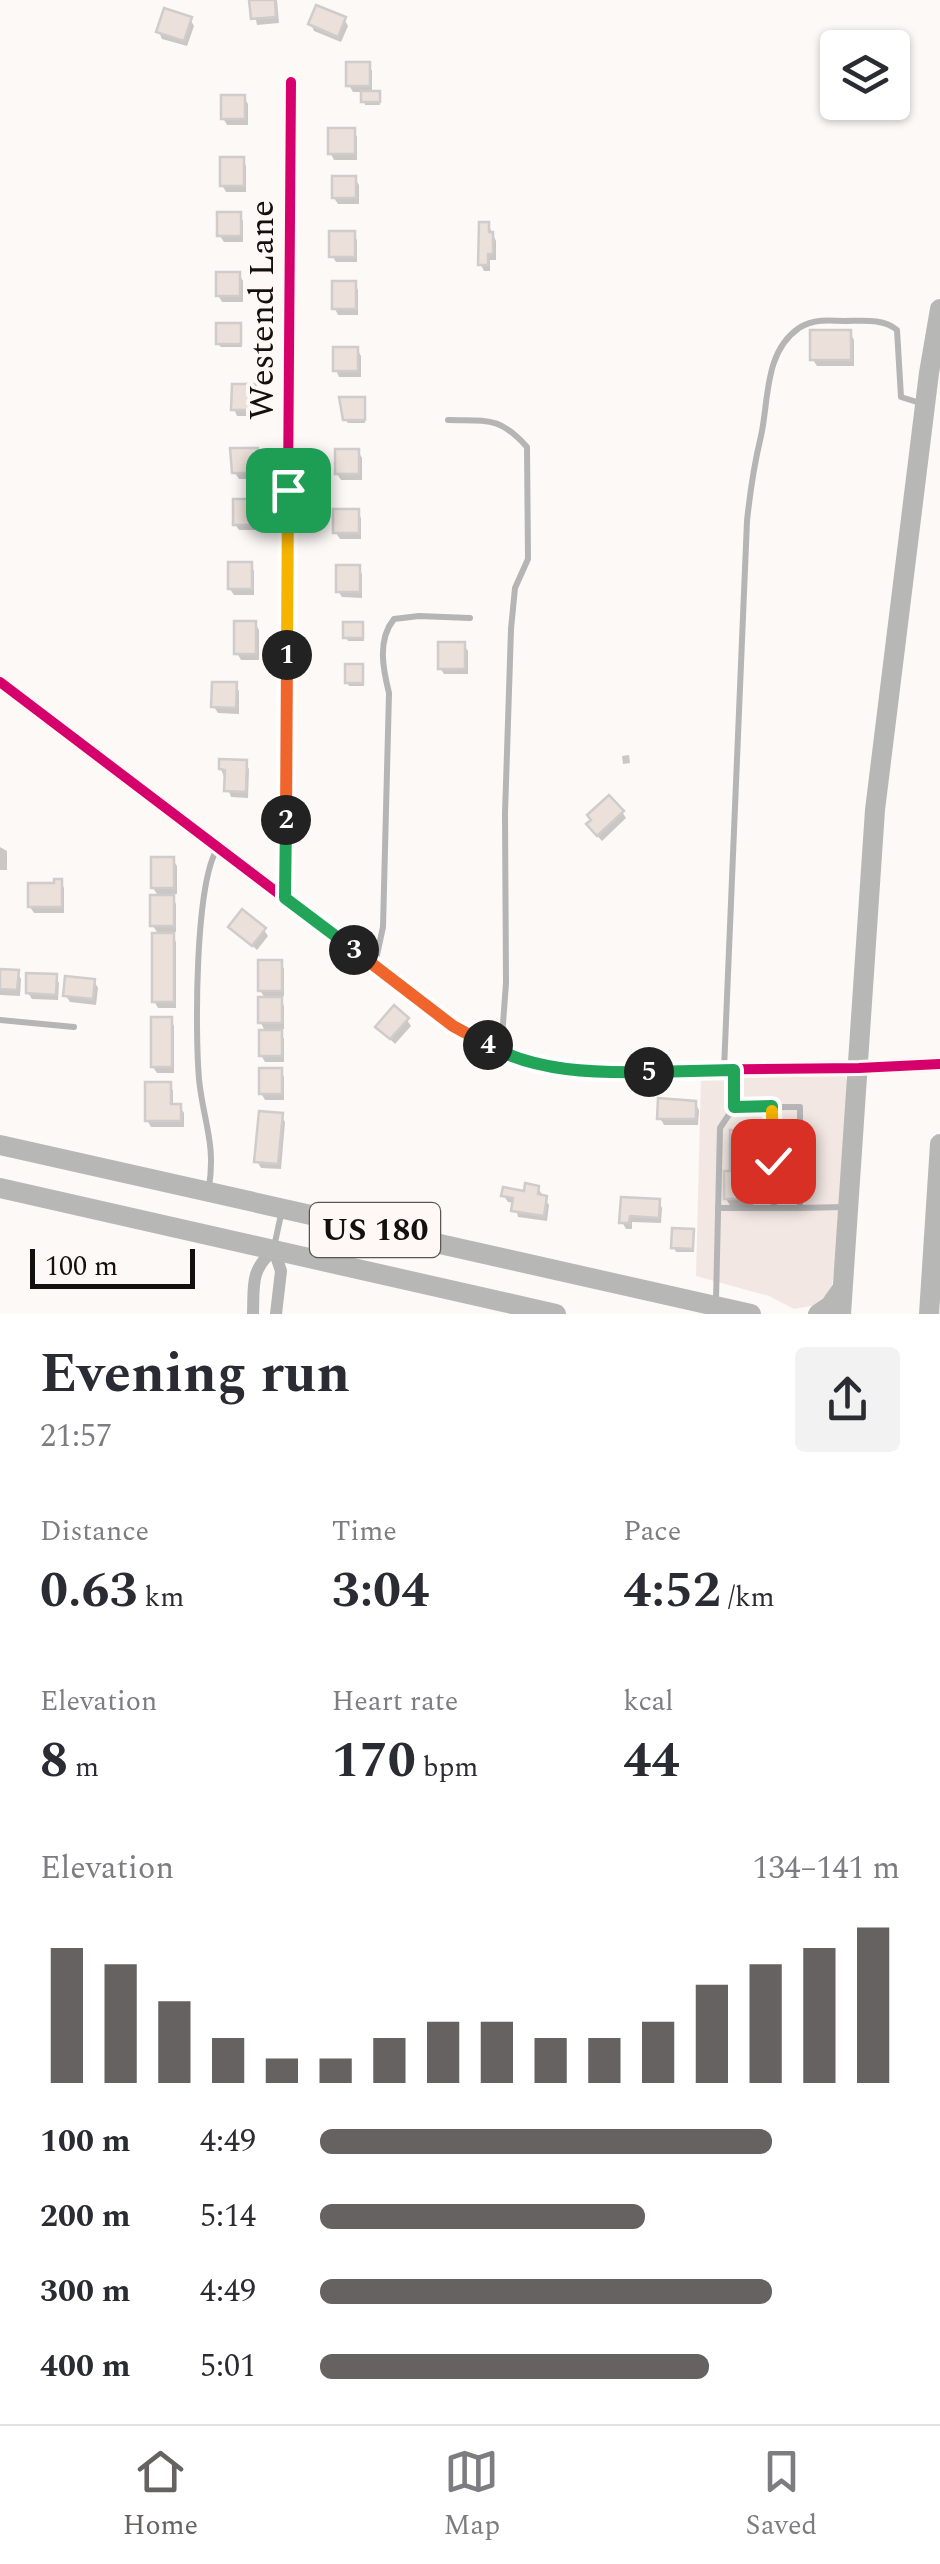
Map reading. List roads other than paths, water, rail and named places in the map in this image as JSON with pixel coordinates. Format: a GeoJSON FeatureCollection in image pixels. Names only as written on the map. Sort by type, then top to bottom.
{"type":"FeatureCollection","features":[{"type":"Feature","properties":{"kind":"main road"},"geometry":{"type":"LineString","coordinates":[[841,1314],[875,810],[940,309]]}},
{"type":"Feature","properties":{"kind":"main road"},"geometry":{"type":"LineString","coordinates":[[928,1310],[940,1144]]}},
{"type":"Feature","properties":{"kind":"main road","name":"US 180"},"geometry":{"type":"LineString","coordinates":[[0,1145],[751,1314]]}},
{"type":"Feature","properties":{"kind":"main road","name":"US 180"},"geometry":{"type":"LineString","coordinates":[[0,1188],[556,1314]]}},
{"type":"Feature","properties":{"kind":"main road"},"geometry":{"type":"LineString","coordinates":[[818,1314],[830,1306],[843,1287]]}},
{"type":"Feature","properties":{"kind":"main road"},"geometry":{"type":"LineString","coordinates":[[843,1287],[858,1314]]}},
{"type":"Feature","properties":{"kind":"street","name":"Westend Lane"},"geometry":{"type":"LineString","coordinates":[[285,898],[291,82]]}},
{"type":"Feature","properties":{"kind":"street"},"geometry":{"type":"LineString","coordinates":[[0,682],[453,1026],[500,1052],[540,1065],[582,1071],[940,1064]]}},
{"type":"Feature","properties":{"kind":"street"},"geometry":{"type":"LineString","coordinates":[[253,1314],[254,1279],[260,1262],[274,1250],[281,1271],[276,1314]]}},
{"type":"Feature","properties":{"kind":"lane"},"geometry":{"type":"LineString","coordinates":[[716,1306],[720,1128],[734,1107],[729,1070],[747,521],[752,464],[761,437],[772,367],[783,344],[799,328],[818,320],[879,321],[897,330],[901,397],[925,404]]}},
{"type":"Feature","properties":{"kind":"lane"},"geometry":{"type":"LineString","coordinates":[[448,420],[493,421],[510,428],[527,447],[528,559],[515,588],[511,629],[505,814],[506,983],[500,1052]]}},
{"type":"Feature","properties":{"kind":"lane"},"geometry":{"type":"LineString","coordinates":[[375,966],[384,927],[389,693],[382,659],[385,629],[394,619],[470,618]]}},
{"type":"Feature","properties":{"kind":"lane"},"geometry":{"type":"LineString","coordinates":[[208,1192],[212,1152],[199,1081],[200,947],[206,873],[218,848]]}},
{"type":"Feature","properties":{"kind":"lane"},"geometry":{"type":"LineString","coordinates":[[0,1020],[74,1027]]}},
{"type":"Feature","properties":{"kind":"lane"},"geometry":{"type":"LineString","coordinates":[[772,1106],[776,1128],[774,1208]]}},
{"type":"Feature","properties":{"kind":"lane"},"geometry":{"type":"LineString","coordinates":[[734,1107],[800,1106],[795,1160],[800,1208]]}},
{"type":"Feature","properties":{"kind":"lane"},"geometry":{"type":"LineString","coordinates":[[718,1208],[850,1206]]}},
{"type":"Feature","properties":{"kind":"lane"},"geometry":{"type":"LineString","coordinates":[[274,1250],[283,1209]]}}]}
